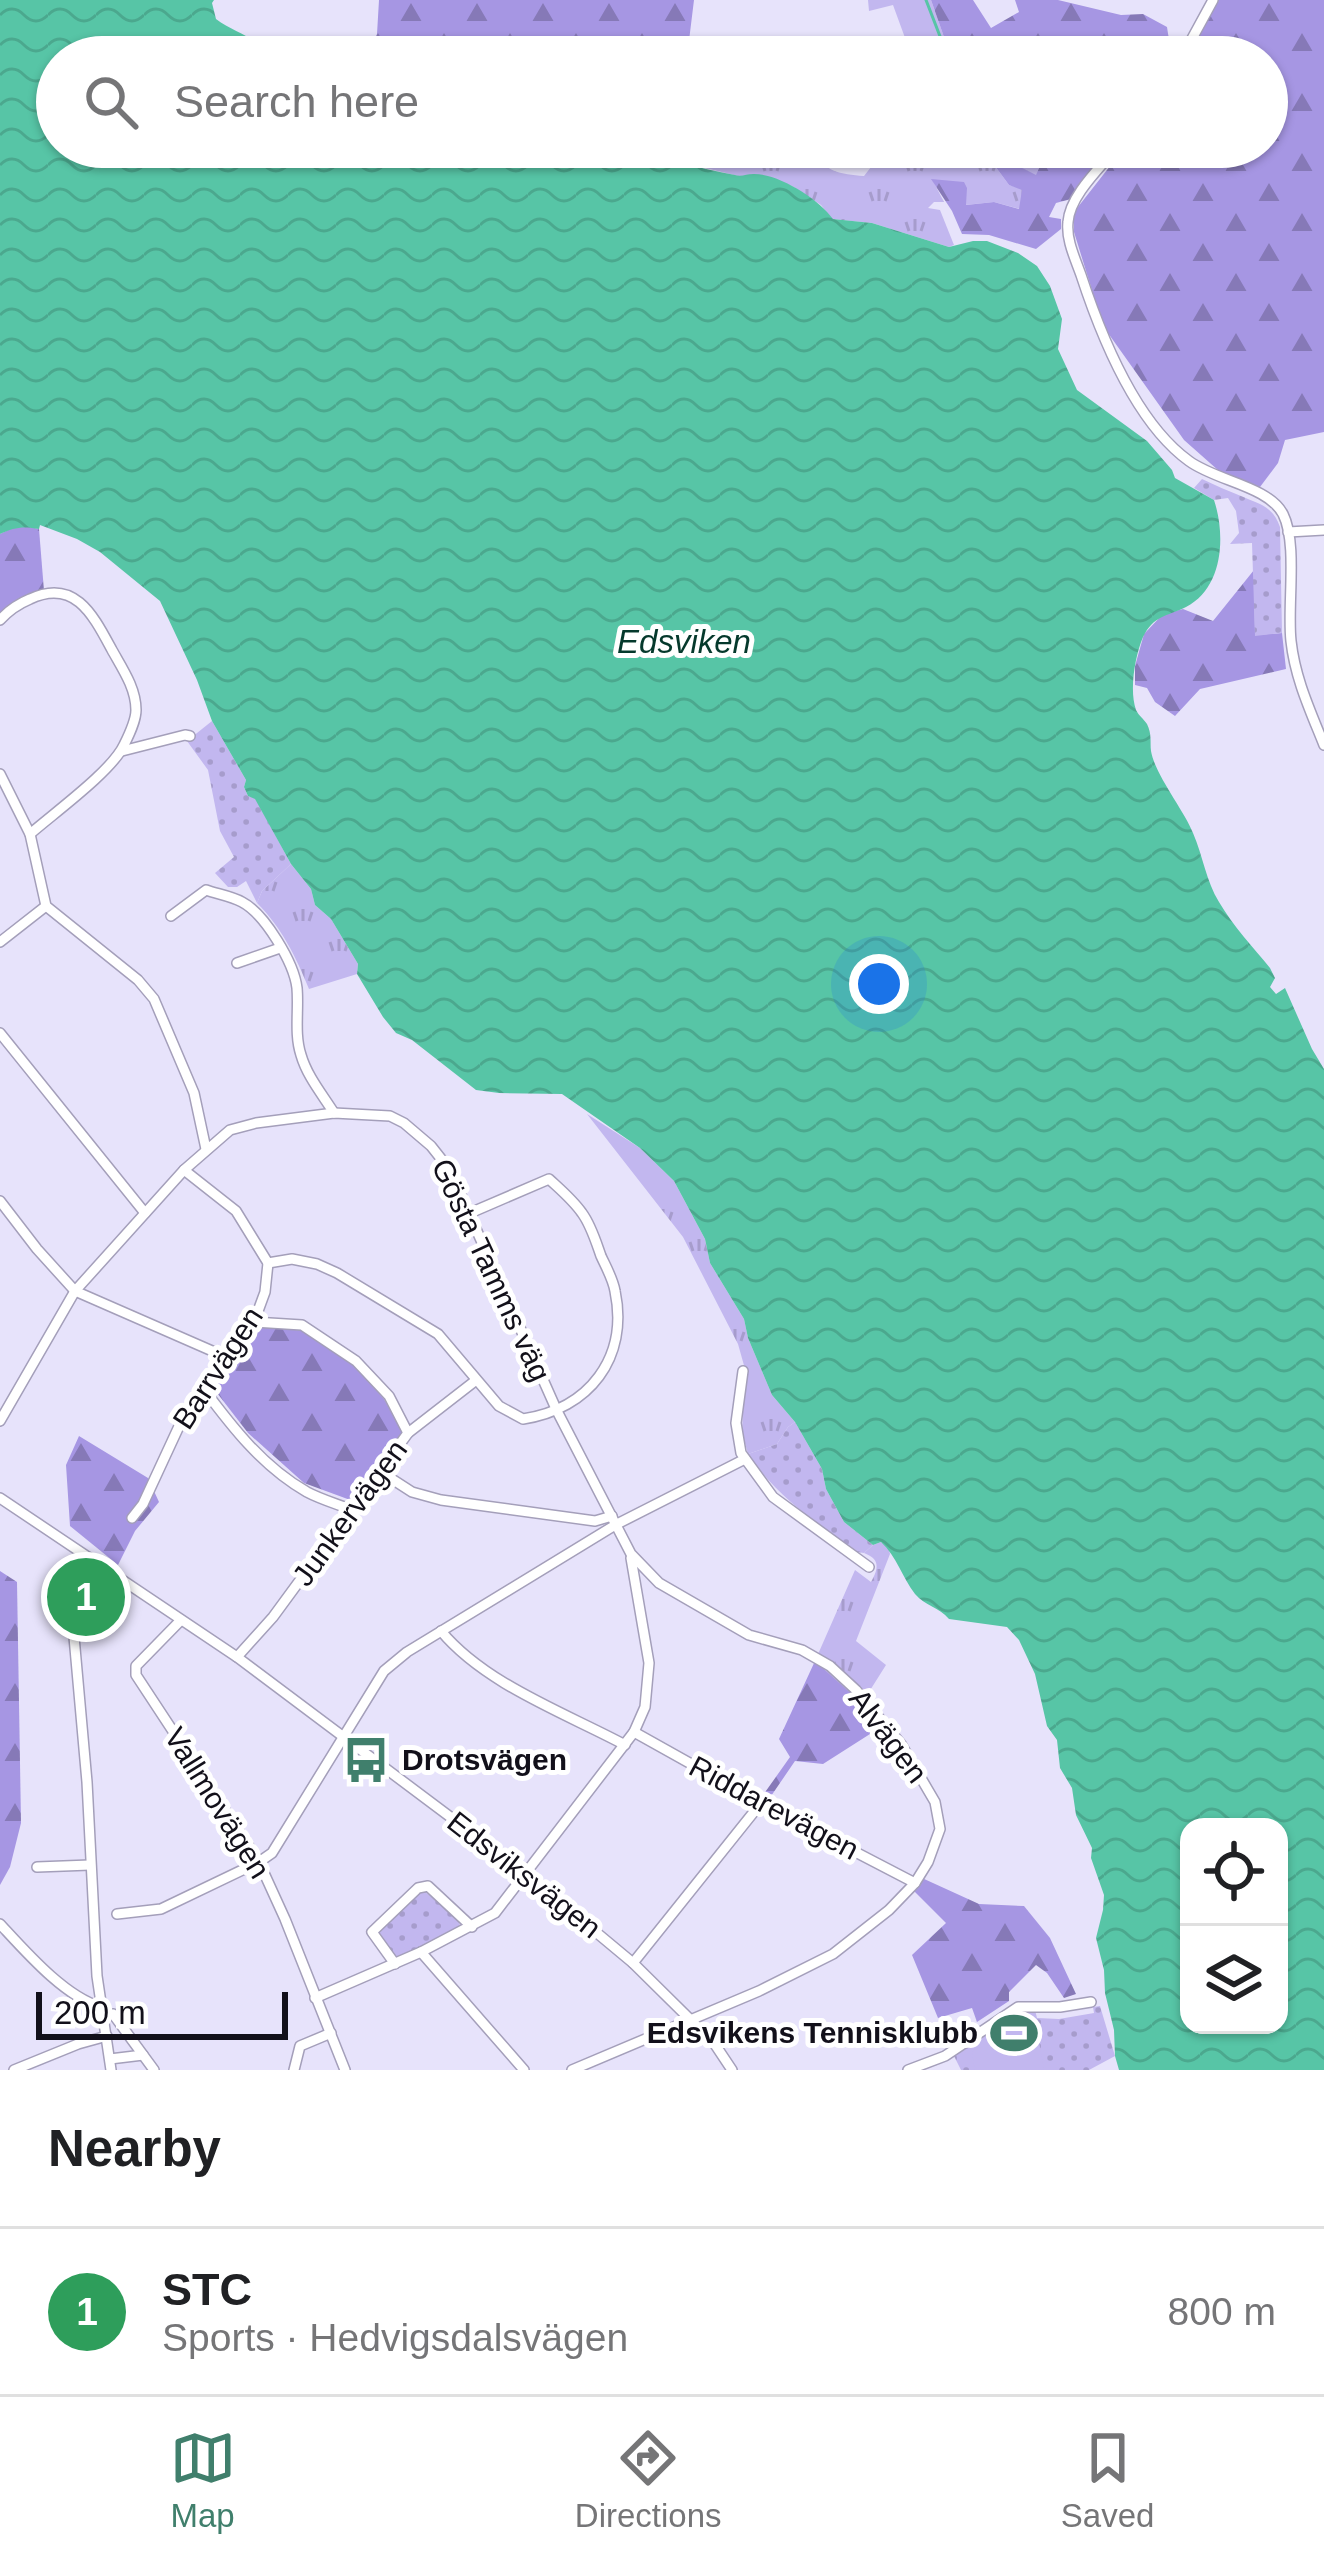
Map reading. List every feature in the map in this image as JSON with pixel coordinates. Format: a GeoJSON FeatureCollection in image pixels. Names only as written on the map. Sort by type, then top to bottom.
{"type":"FeatureCollection","features":[{"type":"Feature","properties":{"kind":"street"},"geometry":{"type":"LineString","coordinates":[[1193,36],[1213,0]]}},
{"type":"Feature","properties":{"kind":"street"},"geometry":{"type":"LineString","coordinates":[[1101,168],[1067,217],[1068,236],[1099,328],[1135,395],[1169,443],[1203,471],[1256,490],[1282,513],[1288,532],[1294,664],[1324,745]]}},
{"type":"Feature","properties":{"kind":"street"},"geometry":{"type":"LineString","coordinates":[[1288,532],[1324,530]]}},
{"type":"Feature","properties":{"kind":"street"},"geometry":{"type":"LineString","coordinates":[[0,620],[9,610],[51,591],[64,592],[97,622],[133,689],[136,713],[122,751],[30,834]]}},
{"type":"Feature","properties":{"kind":"street"},"geometry":{"type":"LineString","coordinates":[[122,751],[190,736]]}},
{"type":"Feature","properties":{"kind":"street"},"geometry":{"type":"LineString","coordinates":[[0,774],[30,834],[46,906],[138,980],[154,1000],[194,1093],[206,1149]]}},
{"type":"Feature","properties":{"kind":"street"},"geometry":{"type":"LineString","coordinates":[[171,916],[206,890],[241,901],[269,928],[296,984],[299,1052],[334,1113]]}},
{"type":"Feature","properties":{"kind":"street"},"geometry":{"type":"LineString","coordinates":[[0,942],[46,906]]}},
{"type":"Feature","properties":{"kind":"street"},"geometry":{"type":"LineString","coordinates":[[238,963],[280,948]]}},
{"type":"Feature","properties":{"kind":"street"},"geometry":{"type":"LineString","coordinates":[[0,1033],[145,1213]]}},
{"type":"Feature","properties":{"kind":"street","name":"Gösta Tamms väg"},"geometry":{"type":"LineString","coordinates":[[0,1421],[75,1291],[206,1149],[230,1130],[256,1123],[373,1113],[404,1123],[446,1165],[557,1411],[616,1524]]}},
{"type":"Feature","properties":{"kind":"street"},"geometry":{"type":"LineString","coordinates":[[184,1170],[236,1210],[268,1263],[292,1259],[317,1264],[438,1334],[499,1406],[523,1419],[557,1411],[584,1394],[615,1348],[615,1290],[585,1216],[549,1179],[470,1214]]}},
{"type":"Feature","properties":{"kind":"street"},"geometry":{"type":"LineString","coordinates":[[0,1202],[75,1291],[226,1357]]}},
{"type":"Feature","properties":{"kind":"street","name":"Barrvägen"},"geometry":{"type":"LineString","coordinates":[[132,1518],[187,1409],[254,1322],[265,1292],[268,1263]]}},
{"type":"Feature","properties":{"kind":"street"},"geometry":{"type":"LineString","coordinates":[[254,1322],[302,1325],[356,1361],[389,1396],[408,1433]]}},
{"type":"Feature","properties":{"kind":"street"},"geometry":{"type":"LineString","coordinates":[[743,1371],[736,1423],[741,1453],[773,1497],[869,1568]]}},
{"type":"Feature","properties":{"kind":"street","name":"Junkervägen"},"geometry":{"type":"LineString","coordinates":[[237,1657],[273,1617],[408,1433],[476,1382]]}},
{"type":"Feature","properties":{"kind":"street"},"geometry":{"type":"LineString","coordinates":[[203,1388],[268,1464],[307,1492],[352,1510]]}},
{"type":"Feature","properties":{"kind":"street"},"geometry":{"type":"LineString","coordinates":[[117,1915],[161,1909],[272,1852],[384,1671],[407,1652],[616,1524],[745,1459]]}},
{"type":"Feature","properties":{"kind":"street"},"geometry":{"type":"LineString","coordinates":[[381,1472],[412,1492],[441,1500],[616,1524]]}},
{"type":"Feature","properties":{"kind":"street","name":"Edsviksvägen"},"geometry":{"type":"LineString","coordinates":[[0,1498],[237,1657],[525,1874],[634,1963],[693,2020],[732,2070]]}},
{"type":"Feature","properties":{"kind":"street","name":"Alvägen"},"geometry":{"type":"LineString","coordinates":[[572,2070],[833,1954],[915,1883],[940,1829],[935,1802],[901,1744],[856,1690],[830,1666],[802,1650],[749,1635],[659,1582],[631,1554],[616,1524]]}},
{"type":"Feature","properties":{"kind":"street"},"geometry":{"type":"LineString","coordinates":[[81,1554],[69,1580],[101,2007],[110,2064],[143,2055]]}},
{"type":"Feature","properties":{"kind":"street"},"geometry":{"type":"LineString","coordinates":[[314,1998],[421,1952],[494,1913],[634,1732],[645,1707],[649,1663],[631,1554]]}},
{"type":"Feature","properties":{"kind":"street","name":"Vallmovägen"},"geometry":{"type":"LineString","coordinates":[[181,1620],[136,1666],[136,1675],[259,1862],[345,2070]]}},
{"type":"Feature","properties":{"kind":"street"},"geometry":{"type":"LineString","coordinates":[[441,1631],[455,1648],[495,1677],[625,1744]]}},
{"type":"Feature","properties":{"kind":"street","name":"Riddarevägen"},"geometry":{"type":"LineString","coordinates":[[634,1732],[915,1883]]}},
{"type":"Feature","properties":{"kind":"street"},"geometry":{"type":"LineString","coordinates":[[634,1963],[760,1803]]}},
{"type":"Feature","properties":{"kind":"street"},"geometry":{"type":"LineString","coordinates":[[37,1867],[90,1865]]}},
{"type":"Feature","properties":{"kind":"street"},"geometry":{"type":"LineString","coordinates":[[395,1964],[372,1931],[418,1888],[428,1886],[472,1927]]}},
{"type":"Feature","properties":{"kind":"street"},"geometry":{"type":"LineString","coordinates":[[0,1924],[32,1958],[89,2003],[101,2007]]}},
{"type":"Feature","properties":{"kind":"street"},"geometry":{"type":"LineString","coordinates":[[421,1952],[524,2070]]}},
{"type":"Feature","properties":{"kind":"street"},"geometry":{"type":"LineString","coordinates":[[908,2070],[945,2056],[1018,2007],[1091,2002]]}},
{"type":"Feature","properties":{"kind":"street"},"geometry":{"type":"LineString","coordinates":[[113,2014],[154,2070]]}},
{"type":"Feature","properties":{"kind":"street"},"geometry":{"type":"LineString","coordinates":[[294,2070],[300,2046],[331,2033]]}},
{"type":"Feature","properties":{"kind":"street"},"geometry":{"type":"LineString","coordinates":[[14,2070],[107,2036]]}},
{"type":"Feature","properties":{"kind":"street"},"geometry":{"type":"LineString","coordinates":[[945,2056],[954,2070]]}},
{"type":"Feature","properties":{"kind":"green space"},"geometry":{"type":"Polygon","coordinates":[[[379,0],[694,0],[690,36],[377,34],[379,0]]]}},
{"type":"Feature","properties":{"kind":"green space"},"geometry":{"type":"Polygon","coordinates":[[[868,0],[931,0],[944,36],[904,36],[893,5],[869,11],[868,0]]]}},
{"type":"Feature","properties":{"kind":"green space"},"geometry":{"type":"Polygon","coordinates":[[[931,0],[973,0],[991,28],[1019,12],[1015,0],[1058,0],[1121,15],[1143,14],[1167,27],[1168,36],[944,36],[931,0]]]}},
{"type":"Feature","properties":{"kind":"green space"},"geometry":{"type":"Polygon","coordinates":[[[1219,0],[1324,0],[1324,432],[1285,440],[1278,463],[1260,487],[1219,471],[1184,440],[1103,326],[1074,232],[1074,212],[1109,168],[1288,168],[1288,36],[1199,36],[1219,0]]]}},
{"type":"Feature","properties":{"kind":"green space"},"geometry":{"type":"Polygon","coordinates":[[[705,168],[830,168],[864,176],[870,168],[996,168],[1009,185],[1023,189],[1020,209],[994,202],[965,205],[932,179],[944,202],[928,208],[940,210],[954,245],[949,247],[872,223],[832,219],[821,205],[792,186],[754,174],[742,177],[705,168]]]}},
{"type":"Feature","properties":{"kind":"green space"},"geometry":{"type":"Polygon","coordinates":[[[996,168],[1022,168],[1036,175],[1039,168],[1094,168],[1071,199],[1056,203],[1049,217],[1061,219],[1061,229],[1036,249],[989,235],[962,234],[931,179],[964,182],[966,205],[994,202],[1019,209],[1022,190],[1009,185],[996,168]]]}},
{"type":"Feature","properties":{"kind":"green space"},"geometry":{"type":"Polygon","coordinates":[[[1021,168],[1059,168],[1036,176],[1021,168]]]}},
{"type":"Feature","properties":{"kind":"green space"},"geometry":{"type":"Polygon","coordinates":[[[1202,479],[1265,507],[1277,520],[1282,633],[1255,636],[1252,543],[1230,544],[1239,533],[1236,511],[1228,498],[1214,500],[1194,488],[1202,479]]]}},
{"type":"Feature","properties":{"kind":"green space"},"geometry":{"type":"Polygon","coordinates":[[[26,526],[39,529],[44,591],[0,614],[0,534],[26,526]]]}},
{"type":"Feature","properties":{"kind":"green space"},"geometry":{"type":"Polygon","coordinates":[[[1254,570],[1255,635],[1282,633],[1286,669],[1200,689],[1175,716],[1155,702],[1147,688],[1135,685],[1144,634],[1163,614],[1183,609],[1213,621],[1254,570]]]}},
{"type":"Feature","properties":{"kind":"green space"},"geometry":{"type":"Polygon","coordinates":[[[212,721],[246,780],[248,796],[255,798],[291,864],[262,891],[257,903],[246,881],[228,887],[215,873],[234,857],[220,831],[208,770],[187,741],[212,721]]]}},
{"type":"Feature","properties":{"kind":"green space"},"geometry":{"type":"Polygon","coordinates":[[[291,864],[358,964],[357,974],[309,989],[288,943],[257,903],[262,891],[291,864]]]}},
{"type":"Feature","properties":{"kind":"green space"},"geometry":{"type":"Polygon","coordinates":[[[587,1114],[640,1148],[674,1181],[705,1239],[710,1263],[744,1319],[772,1395],[795,1422],[777,1444],[748,1454],[742,1432],[745,1369],[738,1344],[683,1237],[587,1114]]]}},
{"type":"Feature","properties":{"kind":"green space"},"geometry":{"type":"Polygon","coordinates":[[[258,1327],[298,1328],[356,1367],[384,1399],[403,1433],[353,1501],[304,1483],[248,1433],[214,1389],[258,1327]]]}},
{"type":"Feature","properties":{"kind":"green space"},"geometry":{"type":"Polygon","coordinates":[[[795,1422],[844,1522],[873,1545],[864,1553],[798,1508],[748,1454],[777,1444],[795,1422]]]}},
{"type":"Feature","properties":{"kind":"green space"},"geometry":{"type":"Polygon","coordinates":[[[79,1436],[148,1478],[159,1502],[135,1531],[118,1565],[70,1526],[66,1465],[79,1436]]]}},
{"type":"Feature","properties":{"kind":"green space"},"geometry":{"type":"Polygon","coordinates":[[[881,1542],[890,1554],[856,1641],[886,1665],[862,1703],[815,1661],[855,1570],[871,1582],[876,1564],[864,1553],[881,1542]]]}},
{"type":"Feature","properties":{"kind":"green space"},"geometry":{"type":"Polygon","coordinates":[[[0,1571],[17,1582],[21,1823],[10,1867],[0,1885],[0,1571]]]}},
{"type":"Feature","properties":{"kind":"green space"},"geometry":{"type":"Polygon","coordinates":[[[815,1661],[881,1727],[823,1764],[795,1761],[767,1802],[761,1798],[790,1757],[779,1739],[815,1661]]]}},
{"type":"Feature","properties":{"kind":"green space"},"geometry":{"type":"Polygon","coordinates":[[[922,1878],[979,1904],[1024,1906],[1050,1938],[1076,1994],[1064,1998],[1036,1965],[1009,1992],[1009,2001],[977,2022],[972,2008],[938,2018],[912,1955],[946,1923],[912,1889],[922,1878]]]}},
{"type":"Feature","properties":{"kind":"green space"},"geometry":{"type":"Polygon","coordinates":[[[424,1891],[457,1918],[461,1928],[397,1957],[379,1936],[379,1928],[424,1891]]]}},
{"type":"Feature","properties":{"kind":"green space"},"geometry":{"type":"Polygon","coordinates":[[[1100,2006],[1115,2056],[1089,2070],[961,2070],[952,2052],[1035,2010],[1037,2018],[1059,2019],[1094,2013],[1093,2007],[1100,2006]]]}},
{"type":"Feature","properties":{"kind":"green space","name":"Edsvikens Tennisklubb"},"geometry":{"type":"Polygon","coordinates":[[[1033,2009],[1044,2070],[975,2070],[972,2052],[1009,2014],[1033,2009]]]}},
{"type":"Feature","properties":{"kind":"water","name":"Edsviken"},"geometry":{"type":"Polygon","coordinates":[[[0,0],[214,0],[216,19],[247,36],[36,36],[36,168],[702,168],[774,178],[808,196],[833,219],[872,223],[949,247],[987,241],[1037,266],[1062,319],[1058,349],[1077,390],[1147,441],[1175,478],[1214,500],[1220,545],[1214,574],[1198,598],[1156,620],[1147,630],[1135,663],[1134,702],[1149,728],[1154,760],[1193,833],[1215,894],[1270,968],[1275,978],[1270,987],[1276,994],[1285,988],[1324,1069],[1324,2070],[1119,2070],[1096,1938],[1104,1895],[1092,1848],[1076,1815],[1072,1788],[1060,1768],[1057,1740],[1047,1726],[1035,1674],[1019,1640],[1007,1627],[949,1619],[915,1594],[881,1542],[873,1545],[844,1522],[826,1489],[822,1469],[795,1422],[772,1395],[744,1319],[710,1263],[705,1239],[674,1181],[640,1148],[562,1094],[476,1090],[396,1033],[357,974],[358,964],[331,919],[315,905],[311,889],[291,864],[255,799],[248,796],[246,780],[212,721],[160,601],[100,552],[40,525],[39,529],[0,534],[0,0]]]}},
{"type":"Feature","properties":{"kind":"waterway"},"geometry":{"type":"LineString","coordinates":[[926,0],[940,36]]}},
{"type":"Feature","properties":{"kind":"place","name":"STC"},"geometry":{"type":"Point","coordinates":[86,1597]}},
{"type":"Feature","properties":{"kind":"place","name":"Drotsvägen"},"geometry":{"type":"Point","coordinates":[366,1760]}},
{"type":"Feature","properties":{"kind":"place","name":"Edsvikens Tennisklubb"},"geometry":{"type":"Point","coordinates":[1014,2033]}}]}
